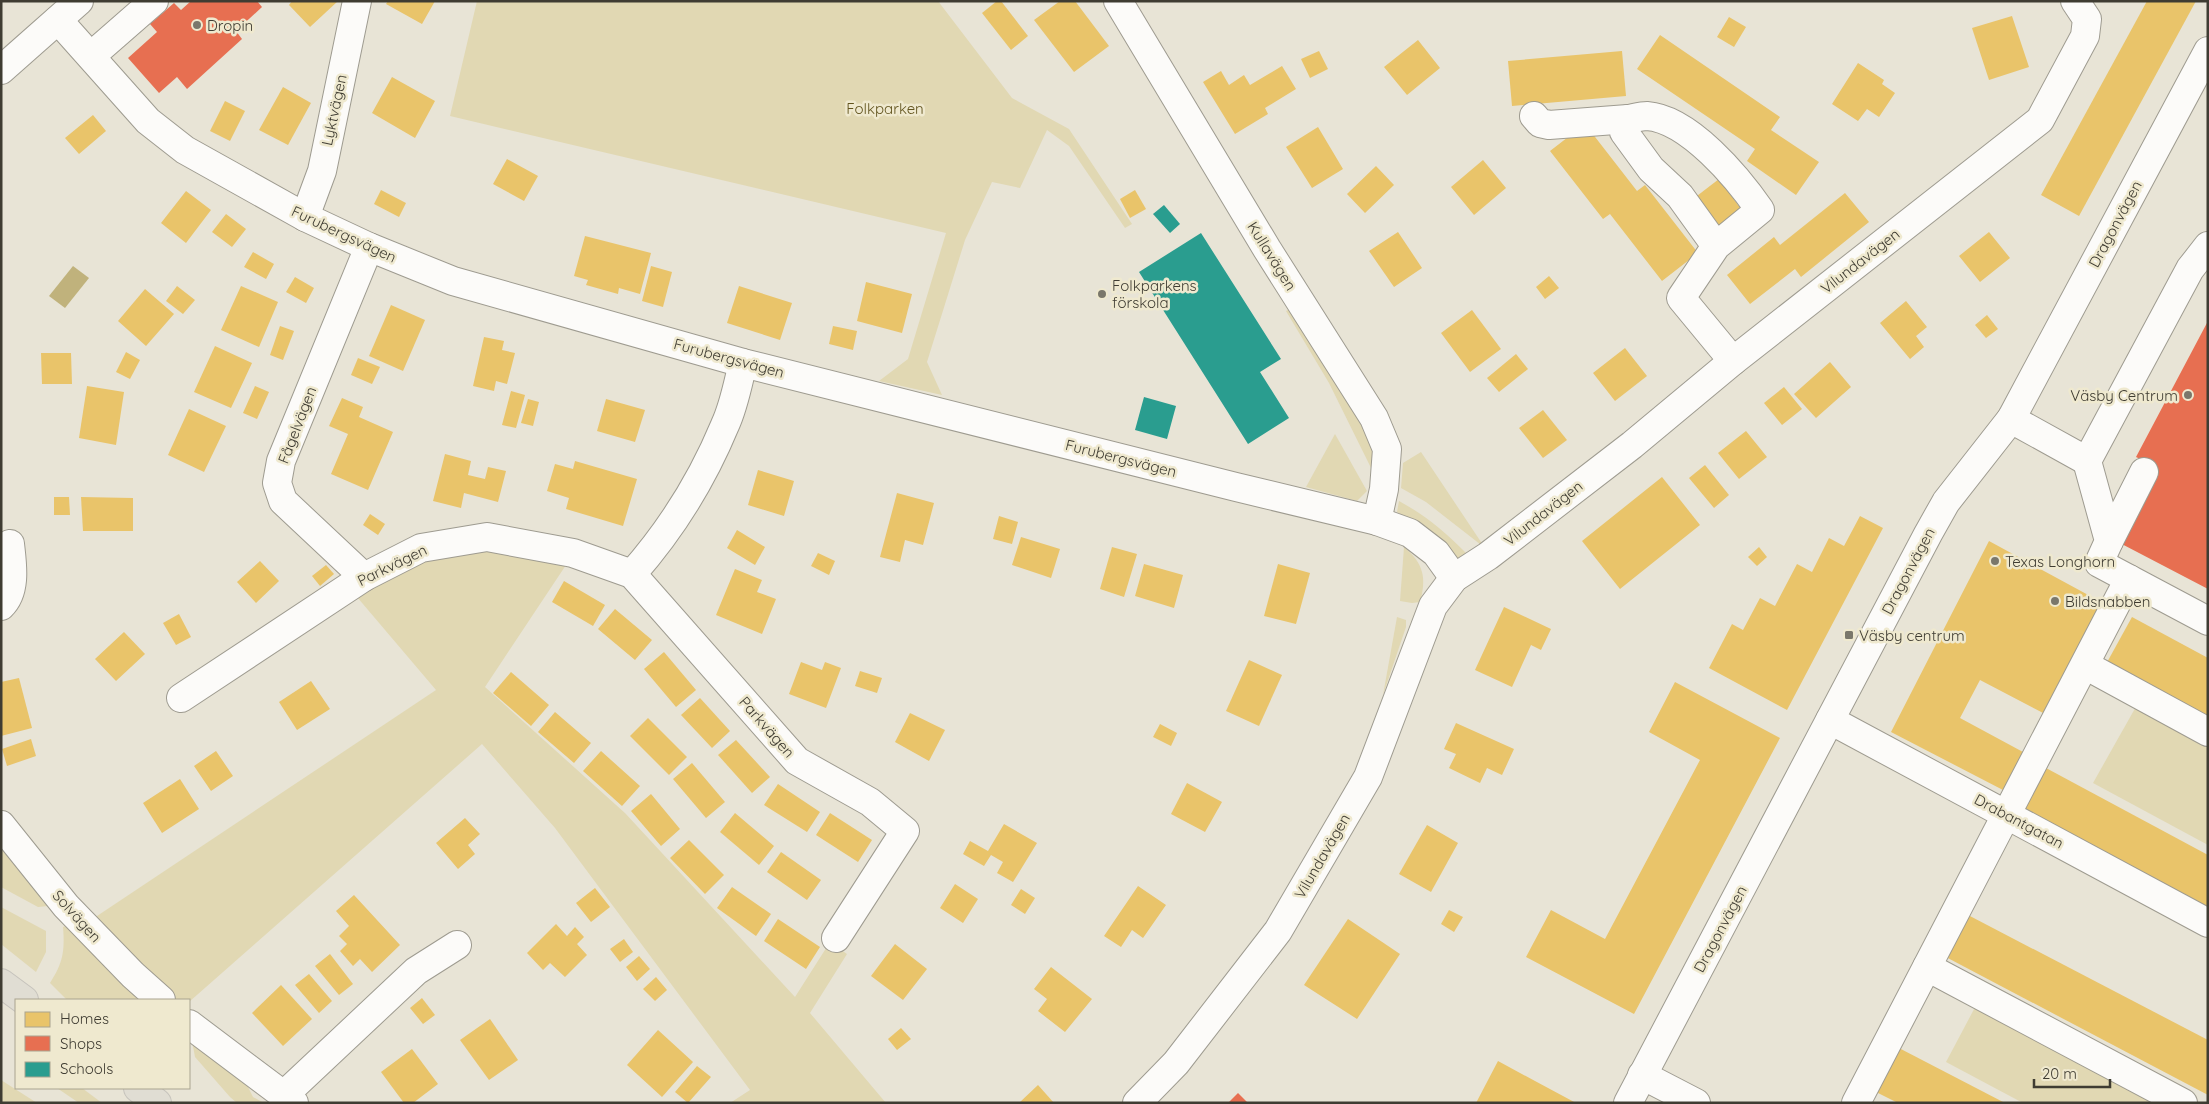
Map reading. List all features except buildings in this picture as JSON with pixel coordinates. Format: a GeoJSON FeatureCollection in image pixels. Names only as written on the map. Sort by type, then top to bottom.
{"type":"FeatureCollection","features":[{"type":"Feature","properties":{"kind":"main road"},"geometry":{"type":"LineString","coordinates":[[1,983],[23,999]]}},
{"type":"Feature","properties":{"kind":"main road"},"geometry":{"type":"LineString","coordinates":[[139,1089],[157,1103]]}},
{"type":"Feature","properties":{"kind":"street"},"geometry":{"type":"LineString","coordinates":[[1,70],[79,1]]}},
{"type":"Feature","properties":{"kind":"street"},"geometry":{"type":"LineString","coordinates":[[91,56],[154,1]]}},
{"type":"Feature","properties":{"kind":"street","name":"Lyktvägen"},"geometry":{"type":"LineString","coordinates":[[305,217],[322,171],[357,1]]}},
{"type":"Feature","properties":{"kind":"street","name":"Kullavägen"},"geometry":{"type":"LineString","coordinates":[[1118,1],[1267,249],[1374,418],[1387,449],[1384,489],[1377,521]]}},
{"type":"Feature","properties":{"kind":"street","name":"Vilundavägen"},"geometry":{"type":"LineString","coordinates":[[1137,1103],[1176,1064],[1278,931],[1368,777],[1433,606],[1454,578],[1488,556],[1616,456],[2040,120],[2085,36],[2087,18],[2075,1]]}},
{"type":"Feature","properties":{"kind":"street","name":"Furubergsvägen"},"geometry":{"type":"LineString","coordinates":[[58,20],[148,121],[185,150],[305,217],[369,247],[453,281],[743,363],[1377,521],[1410,533],[1436,553],[1454,578]]}},
{"type":"Feature","properties":{"kind":"street","name":"Dragonvägen"},"geometry":{"type":"LineString","coordinates":[[1628,1103],[1946,502],[2010,419],[2208,51]]}},
{"type":"Feature","properties":{"kind":"street"},"geometry":{"type":"LineString","coordinates":[[1534,116],[1540,122],[1549,125],[1647,116],[1669,122],[1694,138],[1724,164],[1760,210],[1716,246],[1681,298],[1734,361]]}},
{"type":"Feature","properties":{"kind":"street"},"geometry":{"type":"LineString","coordinates":[[1628,119],[1624,132],[1651,169],[1680,196],[1716,246]]}},
{"type":"Feature","properties":{"kind":"street"},"geometry":{"type":"LineString","coordinates":[[2109,541],[2087,461],[2190,269],[2208,246]]}},
{"type":"Feature","properties":{"kind":"street","name":"Fågelvägen"},"geometry":{"type":"LineString","coordinates":[[364,577],[283,501],[277,483],[281,461],[369,247]]}},
{"type":"Feature","properties":{"kind":"street"},"geometry":{"type":"LineString","coordinates":[[632,574],[649,554],[694,486],[726,424],[743,363]]}},
{"type":"Feature","properties":{"kind":"street"},"geometry":{"type":"LineString","coordinates":[[2010,419],[2087,461]]}},
{"type":"Feature","properties":{"kind":"street"},"geometry":{"type":"LineString","coordinates":[[2144,472],[2099,563],[2208,621]]}},
{"type":"Feature","properties":{"kind":"street","name":"Parkvägen"},"geometry":{"type":"LineString","coordinates":[[181,698],[364,577],[421,548],[486,537],[573,553],[632,574],[797,761],[870,802],[905,831],[836,938]]}},
{"type":"Feature","properties":{"kind":"street"},"geometry":{"type":"LineString","coordinates":[[1,606],[6,601],[13,572],[10,544]]}},
{"type":"Feature","properties":{"kind":"street"},"geometry":{"type":"LineString","coordinates":[[1856,1103],[2129,579]]}},
{"type":"Feature","properties":{"kind":"street"},"geometry":{"type":"LineString","coordinates":[[2084,665],[2208,732]]}},
{"type":"Feature","properties":{"kind":"street","name":"Drabantgatan"},"geometry":{"type":"LineString","coordinates":[[1830,720],[2208,923]]}},
{"type":"Feature","properties":{"kind":"street","name":"Solvägen"},"geometry":{"type":"LineString","coordinates":[[1,825],[66,906],[132,975],[161,999]]}},
{"type":"Feature","properties":{"kind":"street"},"geometry":{"type":"LineString","coordinates":[[190,1025],[289,1099],[416,970],[457,945]]}},
{"type":"Feature","properties":{"kind":"street"},"geometry":{"type":"LineString","coordinates":[[1927,967],[2183,1103]]}},
{"type":"Feature","properties":{"kind":"street"},"geometry":{"type":"LineString","coordinates":[[1642,1075],[1696,1103]]}},
{"type":"Feature","properties":{"kind":"green space","name":"Folkparken"},"geometry":{"type":"Polygon","coordinates":[[[477,1],[938,1],[1012,98],[1069,129],[1132,224],[1125,228],[1069,146],[1047,130],[1020,188],[992,182],[965,240],[927,362],[942,395],[879,381],[908,359],[946,233],[450,116],[477,1]]]}},
{"type":"Feature","properties":{"kind":"green space"},"geometry":{"type":"Polygon","coordinates":[[[1293,307],[1372,439],[1375,476],[1329,383],[1286,311],[1293,307]]]}},
{"type":"Feature","properties":{"kind":"green space"},"geometry":{"type":"Polygon","coordinates":[[[1335,434],[1367,491],[1357,501],[1306,487],[1335,434]]]}},
{"type":"Feature","properties":{"kind":"green space"},"geometry":{"type":"Polygon","coordinates":[[[1421,452],[1485,548],[1426,502],[1401,488],[1403,463],[1421,452]]]}},
{"type":"Feature","properties":{"kind":"green space"},"geometry":{"type":"Polygon","coordinates":[[[1399,501],[1434,524],[1466,553],[1458,558],[1429,532],[1397,512],[1399,501]]]}},
{"type":"Feature","properties":{"kind":"green space"},"geometry":{"type":"Polygon","coordinates":[[[488,546],[568,562],[485,687],[625,813],[795,997],[830,942],[847,954],[810,1013],[886,1103],[730,1103],[750,1090],[555,828],[482,744],[190,1001],[190,999],[175,999],[140,972],[91,920],[436,690],[357,597],[419,560],[488,546]]]}},
{"type":"Feature","properties":{"kind":"green space"},"geometry":{"type":"Polygon","coordinates":[[[1404,547],[1416,559],[1422,571],[1423,585],[1420,602],[1400,601],[1404,547]]]}},
{"type":"Feature","properties":{"kind":"green space"},"geometry":{"type":"Polygon","coordinates":[[[1397,617],[1406,620],[1406,627],[1383,695],[1397,617]]]}},
{"type":"Feature","properties":{"kind":"green space"},"geometry":{"type":"Polygon","coordinates":[[[2142,696],[2208,732],[2208,845],[2093,783],[2142,696]]]}},
{"type":"Feature","properties":{"kind":"green space"},"geometry":{"type":"Polygon","coordinates":[[[1,840],[47,897],[48,906],[38,907],[1,887],[1,840]]]}},
{"type":"Feature","properties":{"kind":"green space"},"geometry":{"type":"Polygon","coordinates":[[[1,907],[46,931],[46,952],[36,972],[1,944],[1,907]]]}},
{"type":"Feature","properties":{"kind":"green space"},"geometry":{"type":"Polygon","coordinates":[[[73,923],[150,999],[66,999],[50,983],[58,969],[62,956],[64,943],[63,927],[73,923]]]}},
{"type":"Feature","properties":{"kind":"green space"},"geometry":{"type":"Polygon","coordinates":[[[1981,996],[2184,1103],[2023,1103],[1946,1062],[1981,996]]]}},
{"type":"Feature","properties":{"kind":"green space"},"geometry":{"type":"Polygon","coordinates":[[[192,1041],[245,1081],[253,1097],[264,1103],[237,1103],[230,1097],[195,1057],[192,1041]]]}},
{"type":"Feature","properties":{"kind":"green space"},"geometry":{"type":"Polygon","coordinates":[[[1,1080],[37,1103],[1,1103],[1,1080]]]}},
{"type":"Feature","properties":{"kind":"green space"},"geometry":{"type":"Polygon","coordinates":[[[58,1089],[83,1089],[102,1103],[79,1103],[58,1089]]]}},
{"type":"Feature","properties":{"kind":"shaded area"},"geometry":{"type":"Polygon","coordinates":[[[73,266],[89,278],[65,308],[49,296],[73,266]]]}},
{"type":"Feature","properties":{"kind":"place","name":"Dropin"},"geometry":{"type":"Point","coordinates":[197,25]}},
{"type":"Feature","properties":{"kind":"place","name":"Folkparkens förskola"},"geometry":{"type":"Point","coordinates":[1102,294]}},
{"type":"Feature","properties":{"kind":"place","name":"Väsby Centrum"},"geometry":{"type":"Point","coordinates":[2188,395]}},
{"type":"Feature","properties":{"kind":"place","name":"Texas Longhorn"},"geometry":{"type":"Point","coordinates":[1995,561]}},
{"type":"Feature","properties":{"kind":"place","name":"Bildsnabben"},"geometry":{"type":"Point","coordinates":[2055,601]}},
{"type":"Feature","properties":{"kind":"place","name":"Väsby centrum"},"geometry":{"type":"Point","coordinates":[1849,635]}}]}
